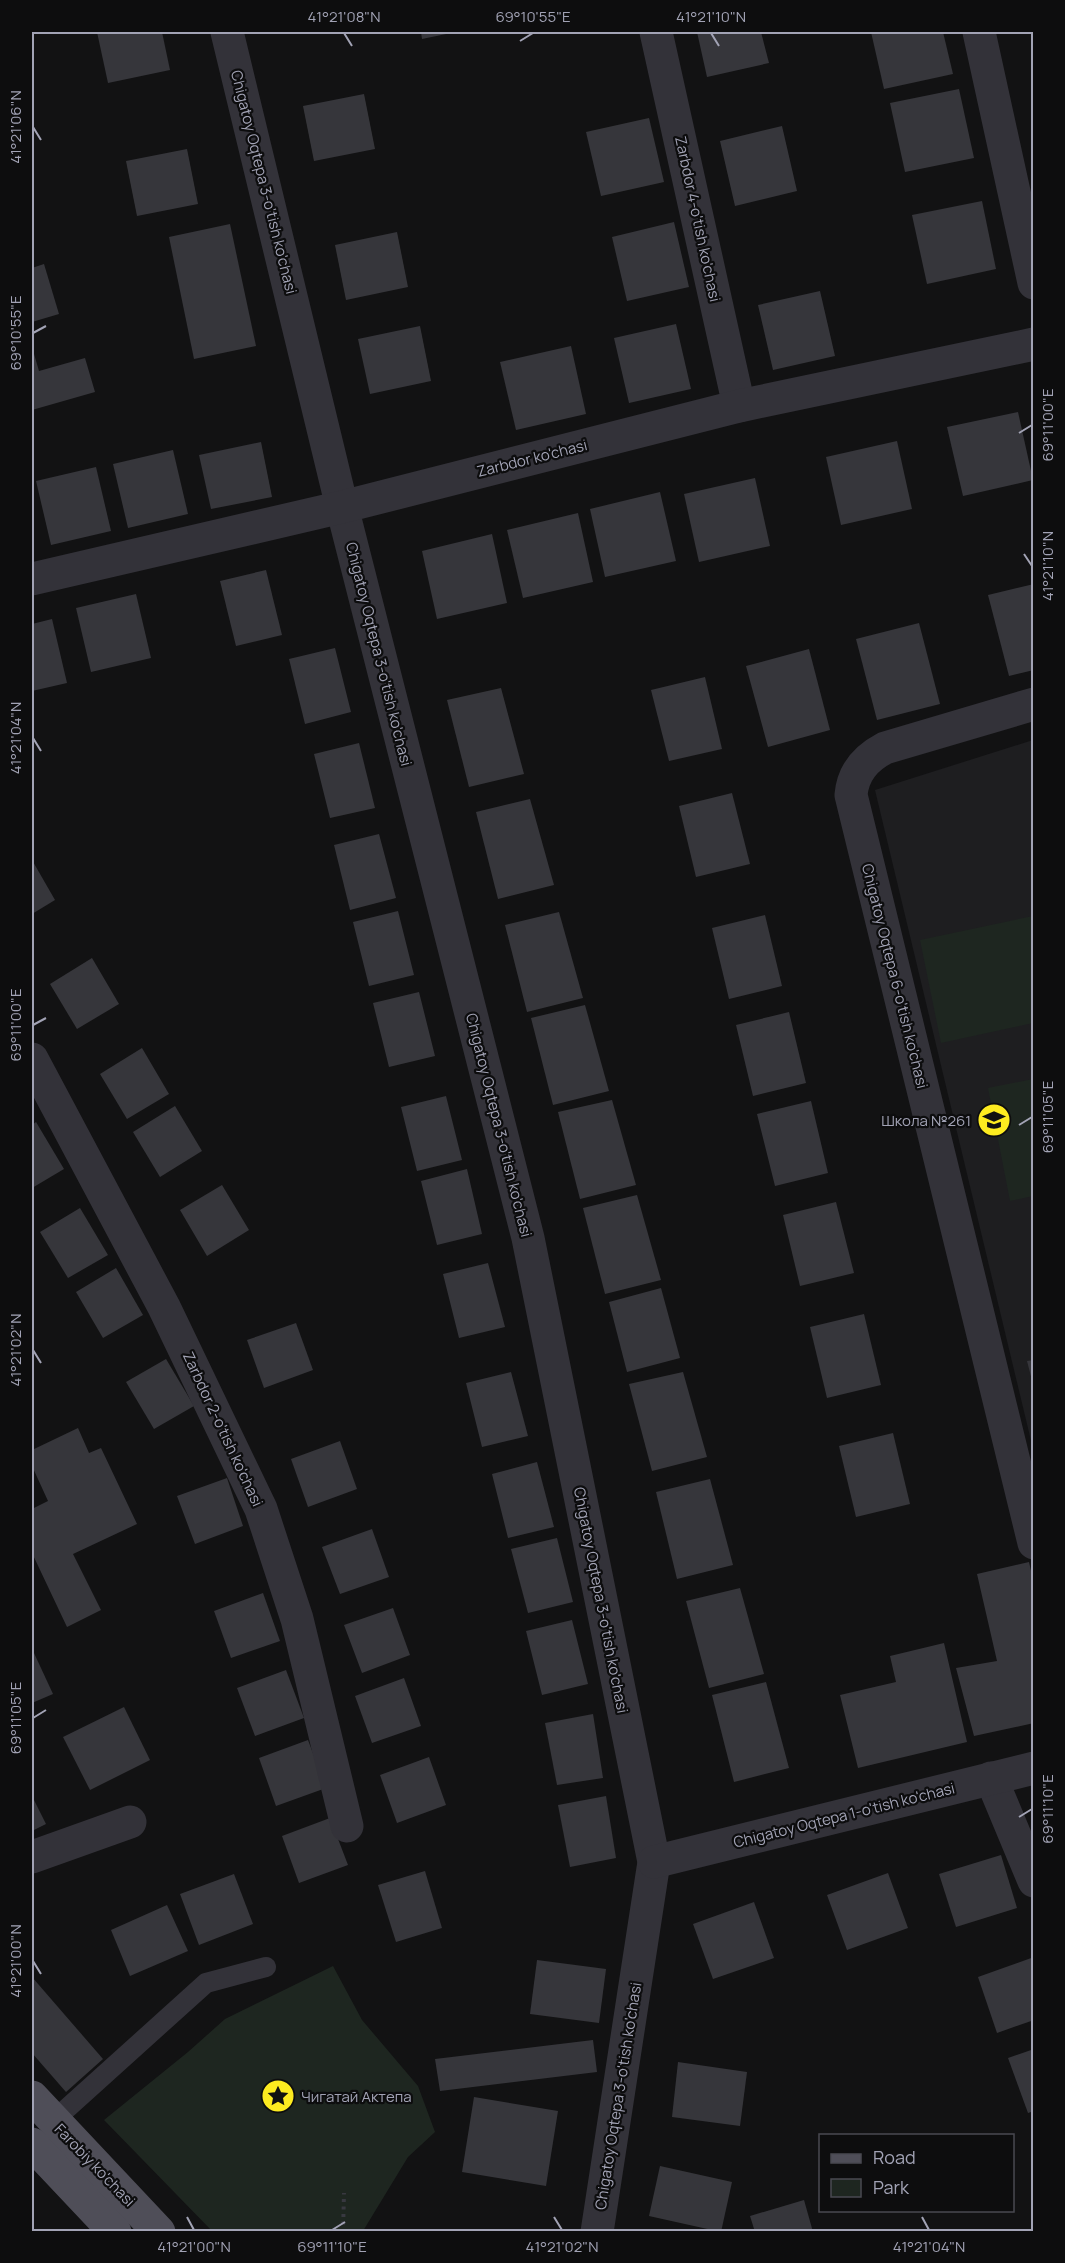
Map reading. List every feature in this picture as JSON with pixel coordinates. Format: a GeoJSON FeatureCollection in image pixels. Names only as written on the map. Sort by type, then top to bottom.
{"type":"FeatureCollection","features":[{"type":"Feature","properties":{"kind":"main road","name":"Farobiy ko'chasi"},"geometry":{"type":"LineString","coordinates":[[36,2131],[115,2232]]}},
{"type":"Feature","properties":{"kind":"main road","name":"Farobiy ko'chasi"},"geometry":{"type":"LineString","coordinates":[[36,2131],[159,2232]]}},
{"type":"Feature","properties":{"kind":"street","name":"Chigatoy Oqtepa 3-o'tish ko'chasi"},"geometry":{"type":"LineString","coordinates":[[227,32],[342,507],[528,1238],[654,1862],[597,2232]]}},
{"type":"Feature","properties":{"kind":"street","name":"Zarbdor 4-o'tish ko'chasi"},"geometry":{"type":"LineString","coordinates":[[656,32],[739,406]]}},
{"type":"Feature","properties":{"kind":"street"},"geometry":{"type":"LineString","coordinates":[[979,32],[1034,283]]}},
{"type":"Feature","properties":{"kind":"street","name":"Zarbdor ko'chasi"},"geometry":{"type":"LineString","coordinates":[[32,579],[342,507],[739,406],[1034,344]]}},
{"type":"Feature","properties":{"kind":"street","name":"Chigatoy Oqtepa 6-o'tish ko'chasi"},"geometry":{"type":"LineString","coordinates":[[1034,704],[885,748],[864,762],[855,776],[851,795],[1034,1543]]}},
{"type":"Feature","properties":{"kind":"street","name":"Zarbdor 2-o'tish ko'chasi"},"geometry":{"type":"LineString","coordinates":[[32,1059],[164,1307],[261,1509],[297,1619],[347,1826]]}},
{"type":"Feature","properties":{"kind":"street","name":"Chigatoy Oqtepa 1-o'tish ko'chasi"},"geometry":{"type":"LineString","coordinates":[[654,1862],[1034,1768]]}},
{"type":"Feature","properties":{"kind":"street"},"geometry":{"type":"LineString","coordinates":[[991,1778],[1034,1881]]}},
{"type":"Feature","properties":{"kind":"street"},"geometry":{"type":"LineString","coordinates":[[32,1857],[130,1822]]}},
{"type":"Feature","properties":{"kind":"lane"},"geometry":{"type":"LineString","coordinates":[[36,2131],[206,1983],[266,1967]]}},
{"type":"Feature","properties":{"kind":"path"},"geometry":{"type":"LineString","coordinates":[[344,2193],[344,2232]]}},
{"type":"Feature","properties":{"kind":"shaded area","name":"Школа №261"},"geometry":{"type":"Polygon","coordinates":[[[1033,740],[1033,1449],[875,790],[1033,740]]]}},
{"type":"Feature","properties":{"kind":"green space"},"geometry":{"type":"Polygon","coordinates":[[[1033,916],[1033,1023],[941,1043],[920,940],[1033,916]]]}},
{"type":"Feature","properties":{"kind":"green space"},"geometry":{"type":"Polygon","coordinates":[[[1033,1079],[1033,1196],[1010,1201],[988,1088],[1033,1079]]]}},
{"type":"Feature","properties":{"kind":"green space"},"geometry":{"type":"Polygon","coordinates":[[[333,1966],[362,2020],[418,2086],[435,2132],[408,2157],[363,2231],[212,2231],[104,2120],[225,2019],[333,1966]]]}},
{"type":"Feature","properties":{"kind":"building"},"geometry":{"type":"Polygon","coordinates":[[[97,32],[162,32],[170,70],[108,83],[97,32]]]}},
{"type":"Feature","properties":{"kind":"building"},"geometry":{"type":"Polygon","coordinates":[[[421,32],[451,32],[451,33],[422,39],[421,32]]]}},
{"type":"Feature","properties":{"kind":"building"},"geometry":{"type":"Polygon","coordinates":[[[697,32],[761,32],[769,63],[707,77],[697,32]]]}},
{"type":"Feature","properties":{"kind":"building"},"geometry":{"type":"Polygon","coordinates":[[[871,32],[943,32],[953,74],[884,89],[871,32]]]}},
{"type":"Feature","properties":{"kind":"building"},"geometry":{"type":"Polygon","coordinates":[[[959,89],[974,158],[905,172],[890,103],[959,89]]]}},
{"type":"Feature","properties":{"kind":"building"},"geometry":{"type":"Polygon","coordinates":[[[364,94],[375,149],[314,161],[303,106],[364,94]]]}},
{"type":"Feature","properties":{"kind":"building"},"geometry":{"type":"Polygon","coordinates":[[[649,118],[664,182],[601,196],[586,132],[649,118]]]}},
{"type":"Feature","properties":{"kind":"building"},"geometry":{"type":"Polygon","coordinates":[[[782,126],[797,191],[735,206],[720,141],[782,126]]]}},
{"type":"Feature","properties":{"kind":"building"},"geometry":{"type":"Polygon","coordinates":[[[187,149],[198,204],[137,216],[126,161],[187,149]]]}},
{"type":"Feature","properties":{"kind":"building"},"geometry":{"type":"Polygon","coordinates":[[[982,201],[996,269],[927,284],[912,215],[982,201]]]}},
{"type":"Feature","properties":{"kind":"building"},"geometry":{"type":"Polygon","coordinates":[[[674,222],[689,287],[627,301],[612,237],[674,222]]]}},
{"type":"Feature","properties":{"kind":"building"},"geometry":{"type":"Polygon","coordinates":[[[230,224],[256,346],[194,359],[169,237],[230,224]]]}},
{"type":"Feature","properties":{"kind":"building"},"geometry":{"type":"Polygon","coordinates":[[[397,232],[408,287],[346,300],[335,245],[397,232]]]}},
{"type":"Feature","properties":{"kind":"building"},"geometry":{"type":"Polygon","coordinates":[[[44,264],[59,314],[32,322],[32,268],[44,264]]]}},
{"type":"Feature","properties":{"kind":"building"},"geometry":{"type":"Polygon","coordinates":[[[820,291],[835,356],[773,370],[758,305],[820,291]]]}},
{"type":"Feature","properties":{"kind":"building"},"geometry":{"type":"Polygon","coordinates":[[[676,324],[691,389],[629,403],[614,338],[676,324]]]}},
{"type":"Feature","properties":{"kind":"building"},"geometry":{"type":"Polygon","coordinates":[[[420,326],[431,381],[370,394],[358,339],[420,326]]]}},
{"type":"Feature","properties":{"kind":"building"},"geometry":{"type":"Polygon","coordinates":[[[571,346],[586,414],[516,430],[500,362],[571,346]]]}},
{"type":"Feature","properties":{"kind":"building"},"geometry":{"type":"Polygon","coordinates":[[[32,347],[39,371],[85,358],[95,392],[32,410],[32,347]]]}},
{"type":"Feature","properties":{"kind":"building"},"geometry":{"type":"Polygon","coordinates":[[[1018,412],[1033,480],[963,496],[947,427],[1018,412]]]}},
{"type":"Feature","properties":{"kind":"building"},"geometry":{"type":"Polygon","coordinates":[[[897,441],[912,509],[841,525],[826,457],[897,441]]]}},
{"type":"Feature","properties":{"kind":"building"},"geometry":{"type":"Polygon","coordinates":[[[261,442],[272,497],[211,509],[199,455],[261,442]]]}},
{"type":"Feature","properties":{"kind":"building"},"geometry":{"type":"Polygon","coordinates":[[[173,450],[188,514],[128,528],[113,464],[173,450]]]}},
{"type":"Feature","properties":{"kind":"building"},"geometry":{"type":"Polygon","coordinates":[[[96,467],[111,531],[51,545],[36,481],[96,467]]]}},
{"type":"Feature","properties":{"kind":"building"},"geometry":{"type":"Polygon","coordinates":[[[755,478],[770,546],[699,562],[684,494],[755,478]]]}},
{"type":"Feature","properties":{"kind":"building"},"geometry":{"type":"Polygon","coordinates":[[[660,492],[676,561],[605,577],[590,509],[660,492]]]}},
{"type":"Feature","properties":{"kind":"building"},"geometry":{"type":"Polygon","coordinates":[[[578,513],[593,582],[523,598],[507,530],[578,513]]]}},
{"type":"Feature","properties":{"kind":"building"},"geometry":{"type":"Polygon","coordinates":[[[492,534],[507,603],[437,619],[422,551],[492,534]]]}},
{"type":"Feature","properties":{"kind":"building"},"geometry":{"type":"Polygon","coordinates":[[[266,570],[282,635],[236,646],[220,581],[266,570]]]}},
{"type":"Feature","properties":{"kind":"building"},"geometry":{"type":"Polygon","coordinates":[[[1034,584],[1034,670],[1009,676],[988,595],[1034,584]]]}},
{"type":"Feature","properties":{"kind":"building"},"geometry":{"type":"Polygon","coordinates":[[[136,594],[151,658],[91,672],[76,608],[136,594]]]}},
{"type":"Feature","properties":{"kind":"building"},"geometry":{"type":"Polygon","coordinates":[[[52,619],[67,683],[32,691],[32,624],[52,619]]]}},
{"type":"Feature","properties":{"kind":"building"},"geometry":{"type":"Polygon","coordinates":[[[919,623],[940,704],[877,720],[856,639],[919,623]]]}},
{"type":"Feature","properties":{"kind":"building"},"geometry":{"type":"Polygon","coordinates":[[[335,648],[351,712],[305,724],[289,659],[335,648]]]}},
{"type":"Feature","properties":{"kind":"building"},"geometry":{"type":"Polygon","coordinates":[[[809,649],[830,730],[768,747],[746,666],[809,649]]]}},
{"type":"Feature","properties":{"kind":"building"},"geometry":{"type":"Polygon","coordinates":[[[705,677],[722,749],[669,761],[651,690],[705,677]]]}},
{"type":"Feature","properties":{"kind":"building"},"geometry":{"type":"Polygon","coordinates":[[[501,688],[524,774],[469,787],[447,700],[501,688]]]}},
{"type":"Feature","properties":{"kind":"building"},"geometry":{"type":"Polygon","coordinates":[[[359,743],[375,808],[330,818],[314,754],[359,743]]]}},
{"type":"Feature","properties":{"kind":"building"},"geometry":{"type":"Polygon","coordinates":[[[732,793],[750,864],[696,877],[679,806],[732,793]]]}},
{"type":"Feature","properties":{"kind":"building"},"geometry":{"type":"Polygon","coordinates":[[[530,799],[554,885],[498,899],[476,812],[530,799]]]}},
{"type":"Feature","properties":{"kind":"building"},"geometry":{"type":"Polygon","coordinates":[[[379,834],[396,898],[350,910],[334,845],[379,834]]]}},
{"type":"Feature","properties":{"kind":"building"},"geometry":{"type":"Polygon","coordinates":[[[32,860],[55,900],[32,914],[32,860]]]}},
{"type":"Feature","properties":{"kind":"building"},"geometry":{"type":"Polygon","coordinates":[[[398,911],[414,975],[369,986],[353,922],[398,911]]]}},
{"type":"Feature","properties":{"kind":"building"},"geometry":{"type":"Polygon","coordinates":[[[559,912],[583,998],[527,1012],[505,925],[559,912]]]}},
{"type":"Feature","properties":{"kind":"building"},"geometry":{"type":"Polygon","coordinates":[[[765,915],[782,986],[729,999],[712,928],[765,915]]]}},
{"type":"Feature","properties":{"kind":"building"},"geometry":{"type":"Polygon","coordinates":[[[92,958],[119,1004],[77,1029],[50,984],[92,958]]]}},
{"type":"Feature","properties":{"kind":"building"},"geometry":{"type":"Polygon","coordinates":[[[419,992],[435,1056],[389,1067],[373,1003],[419,992]]]}},
{"type":"Feature","properties":{"kind":"building"},"geometry":{"type":"Polygon","coordinates":[[[585,1005],[609,1091],[553,1105],[531,1018],[585,1005]]]}},
{"type":"Feature","properties":{"kind":"building"},"geometry":{"type":"Polygon","coordinates":[[[789,1012],[806,1083],[753,1096],[736,1025],[789,1012]]]}},
{"type":"Feature","properties":{"kind":"building"},"geometry":{"type":"Polygon","coordinates":[[[142,1048],[169,1094],[127,1119],[100,1074],[142,1048]]]}},
{"type":"Feature","properties":{"kind":"building"},"geometry":{"type":"Polygon","coordinates":[[[446,1096],[462,1160],[417,1171],[401,1107],[446,1096]]]}},
{"type":"Feature","properties":{"kind":"building"},"geometry":{"type":"Polygon","coordinates":[[[612,1100],[636,1185],[580,1199],[558,1112],[612,1100]]]}},
{"type":"Feature","properties":{"kind":"building"},"geometry":{"type":"Polygon","coordinates":[[[811,1101],[828,1173],[775,1186],[757,1114],[811,1101]]]}},
{"type":"Feature","properties":{"kind":"building"},"geometry":{"type":"Polygon","coordinates":[[[175,1106],[202,1151],[160,1177],[133,1132],[175,1106]]]}},
{"type":"Feature","properties":{"kind":"building"},"geometry":{"type":"Polygon","coordinates":[[[36,1122],[64,1169],[32,1188],[32,1125],[36,1122]]]}},
{"type":"Feature","properties":{"kind":"building"},"geometry":{"type":"Polygon","coordinates":[[[467,1169],[482,1234],[437,1245],[421,1181],[467,1169]]]}},
{"type":"Feature","properties":{"kind":"building"},"geometry":{"type":"Polygon","coordinates":[[[222,1185],[249,1230],[207,1256],[180,1210],[222,1185]]]}},
{"type":"Feature","properties":{"kind":"building"},"geometry":{"type":"Polygon","coordinates":[[[637,1195],[661,1280],[605,1294],[583,1208],[637,1195]]]}},
{"type":"Feature","properties":{"kind":"building"},"geometry":{"type":"Polygon","coordinates":[[[836,1202],[854,1273],[800,1286],[783,1215],[836,1202]]]}},
{"type":"Feature","properties":{"kind":"building"},"geometry":{"type":"Polygon","coordinates":[[[80,1208],[108,1255],[68,1278],[40,1232],[80,1208]]]}},
{"type":"Feature","properties":{"kind":"building"},"geometry":{"type":"Polygon","coordinates":[[[488,1263],[505,1327],[459,1338],[443,1274],[488,1263]]]}},
{"type":"Feature","properties":{"kind":"building"},"geometry":{"type":"Polygon","coordinates":[[[116,1268],[143,1315],[103,1338],[76,1292],[116,1268]]]}},
{"type":"Feature","properties":{"kind":"building"},"geometry":{"type":"Polygon","coordinates":[[[661,1288],[680,1358],[627,1372],[609,1302],[661,1288]]]}},
{"type":"Feature","properties":{"kind":"building"},"geometry":{"type":"Polygon","coordinates":[[[864,1314],[881,1385],[827,1398],[810,1327],[864,1314]]]}},
{"type":"Feature","properties":{"kind":"building"},"geometry":{"type":"Polygon","coordinates":[[[296,1323],[313,1370],[264,1388],[247,1340],[296,1323]]]}},
{"type":"Feature","properties":{"kind":"building"},"geometry":{"type":"Polygon","coordinates":[[[166,1359],[194,1406],[154,1429],[126,1382],[166,1359]]]}},
{"type":"Feature","properties":{"kind":"building"},"geometry":{"type":"Polygon","coordinates":[[[1034,1360],[1034,1384],[1033,1384],[1027,1361],[1034,1360]]]}},
{"type":"Feature","properties":{"kind":"building"},"geometry":{"type":"Polygon","coordinates":[[[511,1372],[528,1436],[482,1447],[466,1383],[511,1372]]]}},
{"type":"Feature","properties":{"kind":"building"},"geometry":{"type":"Polygon","coordinates":[[[683,1372],[707,1457],[652,1471],[629,1384],[683,1372]]]}},
{"type":"Feature","properties":{"kind":"building"},"geometry":{"type":"Polygon","coordinates":[[[78,1428],[89,1453],[101,1448],[137,1524],[73,1554],[101,1610],[67,1627],[32,1553],[32,1509],[48,1501],[32,1466],[32,1450],[78,1428]]]}},
{"type":"Feature","properties":{"kind":"building"},"geometry":{"type":"Polygon","coordinates":[[[893,1433],[910,1504],[856,1517],[839,1446],[893,1433]]]}},
{"type":"Feature","properties":{"kind":"building"},"geometry":{"type":"Polygon","coordinates":[[[340,1441],[357,1489],[308,1507],[291,1459],[340,1441]]]}},
{"type":"Feature","properties":{"kind":"building"},"geometry":{"type":"Polygon","coordinates":[[[537,1462],[554,1527],[508,1538],[492,1474],[537,1462]]]}},
{"type":"Feature","properties":{"kind":"building"},"geometry":{"type":"Polygon","coordinates":[[[227,1478],[243,1526],[195,1544],[177,1496],[227,1478]]]}},
{"type":"Feature","properties":{"kind":"building"},"geometry":{"type":"Polygon","coordinates":[[[710,1479],[733,1565],[677,1579],[656,1492],[710,1479]]]}},
{"type":"Feature","properties":{"kind":"building"},"geometry":{"type":"Polygon","coordinates":[[[372,1529],[389,1577],[340,1594],[322,1547],[372,1529]]]}},
{"type":"Feature","properties":{"kind":"building"},"geometry":{"type":"Polygon","coordinates":[[[557,1538],[573,1602],[528,1613],[511,1549],[557,1538]]]}},
{"type":"Feature","properties":{"kind":"building"},"geometry":{"type":"Polygon","coordinates":[[[1029,1562],[1034,1584],[1034,1723],[974,1736],[956,1668],[997,1661],[977,1574],[1029,1562]]]}},
{"type":"Feature","properties":{"kind":"building"},"geometry":{"type":"Polygon","coordinates":[[[740,1588],[764,1674],[709,1688],[686,1601],[740,1588]]]}},
{"type":"Feature","properties":{"kind":"building"},"geometry":{"type":"Polygon","coordinates":[[[263,1593],[280,1641],[231,1658],[214,1611],[263,1593]]]}},
{"type":"Feature","properties":{"kind":"building"},"geometry":{"type":"Polygon","coordinates":[[[393,1608],[410,1655],[362,1673],[344,1625],[393,1608]]]}},
{"type":"Feature","properties":{"kind":"building"},"geometry":{"type":"Polygon","coordinates":[[[572,1620],[588,1684],[542,1695],[526,1631],[572,1620]]]}},
{"type":"Feature","properties":{"kind":"building"},"geometry":{"type":"Polygon","coordinates":[[[944,1643],[967,1742],[858,1768],[840,1695],[896,1682],[890,1656],[944,1643]]]}},
{"type":"Feature","properties":{"kind":"building"},"geometry":{"type":"Polygon","coordinates":[[[34,1653],[53,1694],[32,1703],[32,1654],[34,1653]]]}},
{"type":"Feature","properties":{"kind":"building"},"geometry":{"type":"Polygon","coordinates":[[[286,1670],[304,1718],[255,1736],[237,1688],[286,1670]]]}},
{"type":"Feature","properties":{"kind":"building"},"geometry":{"type":"Polygon","coordinates":[[[404,1678],[421,1726],[372,1743],[355,1696],[404,1678]]]}},
{"type":"Feature","properties":{"kind":"building"},"geometry":{"type":"Polygon","coordinates":[[[766,1682],[789,1768],[734,1782],[712,1695],[766,1682]]]}},
{"type":"Feature","properties":{"kind":"building"},"geometry":{"type":"Polygon","coordinates":[[[124,1707],[150,1760],[90,1790],[63,1737],[124,1707]]]}},
{"type":"Feature","properties":{"kind":"building"},"geometry":{"type":"Polygon","coordinates":[[[593,1714],[603,1778],[557,1785],[545,1723],[593,1714]]]}},
{"type":"Feature","properties":{"kind":"building"},"geometry":{"type":"Polygon","coordinates":[[[308,1740],[326,1788],[276,1806],[259,1758],[308,1740]]]}},
{"type":"Feature","properties":{"kind":"building"},"geometry":{"type":"Polygon","coordinates":[[[429,1757],[446,1805],[397,1823],[380,1775],[429,1757]]]}},
{"type":"Feature","properties":{"kind":"building"},"geometry":{"type":"Polygon","coordinates":[[[32,1796],[46,1824],[32,1831],[32,1796]]]}},
{"type":"Feature","properties":{"kind":"building"},"geometry":{"type":"Polygon","coordinates":[[[606,1796],[616,1858],[570,1867],[558,1805],[606,1796]]]}},
{"type":"Feature","properties":{"kind":"building"},"geometry":{"type":"Polygon","coordinates":[[[330,1818],[348,1865],[299,1883],[282,1836],[330,1818]]]}},
{"type":"Feature","properties":{"kind":"building"},"geometry":{"type":"Polygon","coordinates":[[[1001,1855],[1017,1908],[956,1927],[939,1874],[1001,1855]]]}},
{"type":"Feature","properties":{"kind":"building"},"geometry":{"type":"Polygon","coordinates":[[[425,1871],[442,1928],[396,1942],[378,1885],[425,1871]]]}},
{"type":"Feature","properties":{"kind":"building"},"geometry":{"type":"Polygon","coordinates":[[[888,1873],[908,1928],[847,1950],[827,1895],[888,1873]]]}},
{"type":"Feature","properties":{"kind":"building"},"geometry":{"type":"Polygon","coordinates":[[[234,1874],[253,1924],[199,1945],[180,1894],[234,1874]]]}},
{"type":"Feature","properties":{"kind":"building"},"geometry":{"type":"Polygon","coordinates":[[[754,1902],[774,1958],[713,1979],[693,1924],[754,1902]]]}},
{"type":"Feature","properties":{"kind":"building"},"geometry":{"type":"Polygon","coordinates":[[[167,1905],[188,1951],[130,1976],[111,1930],[167,1905]]]}},
{"type":"Feature","properties":{"kind":"building"},"geometry":{"type":"Polygon","coordinates":[[[1034,1957],[1034,2020],[997,2033],[978,1977],[1034,1957]]]}},
{"type":"Feature","properties":{"kind":"building"},"geometry":{"type":"Polygon","coordinates":[[[537,1960],[606,1969],[599,2023],[530,2014],[537,1960]]]}},
{"type":"Feature","properties":{"kind":"building"},"geometry":{"type":"Polygon","coordinates":[[[32,1977],[103,2059],[66,2092],[32,2053],[32,1977]]]}},
{"type":"Feature","properties":{"kind":"building"},"geometry":{"type":"Polygon","coordinates":[[[593,2040],[597,2072],[440,2091],[435,2059],[593,2040]]]}},
{"type":"Feature","properties":{"kind":"building"},"geometry":{"type":"Polygon","coordinates":[[[1034,2049],[1034,2111],[1028,2113],[1008,2058],[1034,2049]]]}},
{"type":"Feature","properties":{"kind":"building"},"geometry":{"type":"Polygon","coordinates":[[[678,2062],[747,2072],[740,2126],[672,2117],[678,2062]]]}},
{"type":"Feature","properties":{"kind":"building"},"geometry":{"type":"Polygon","coordinates":[[[474,2097],[558,2111],[546,2186],[462,2172],[474,2097]]]}},
{"type":"Feature","properties":{"kind":"building"},"geometry":{"type":"Polygon","coordinates":[[[660,2166],[732,2182],[721,2232],[649,2216],[660,2166]]]}},
{"type":"Feature","properties":{"kind":"building"},"geometry":{"type":"Polygon","coordinates":[[[804,2200],[813,2232],[755,2232],[750,2216],[804,2200]]]}},
{"type":"Feature","properties":{"kind":"place","name":"Школа №261"},"geometry":{"type":"Point","coordinates":[994,1120]}},
{"type":"Feature","properties":{"kind":"place","name":"Чигатай Актепа"},"geometry":{"type":"Point","coordinates":[278,2096]}}]}
